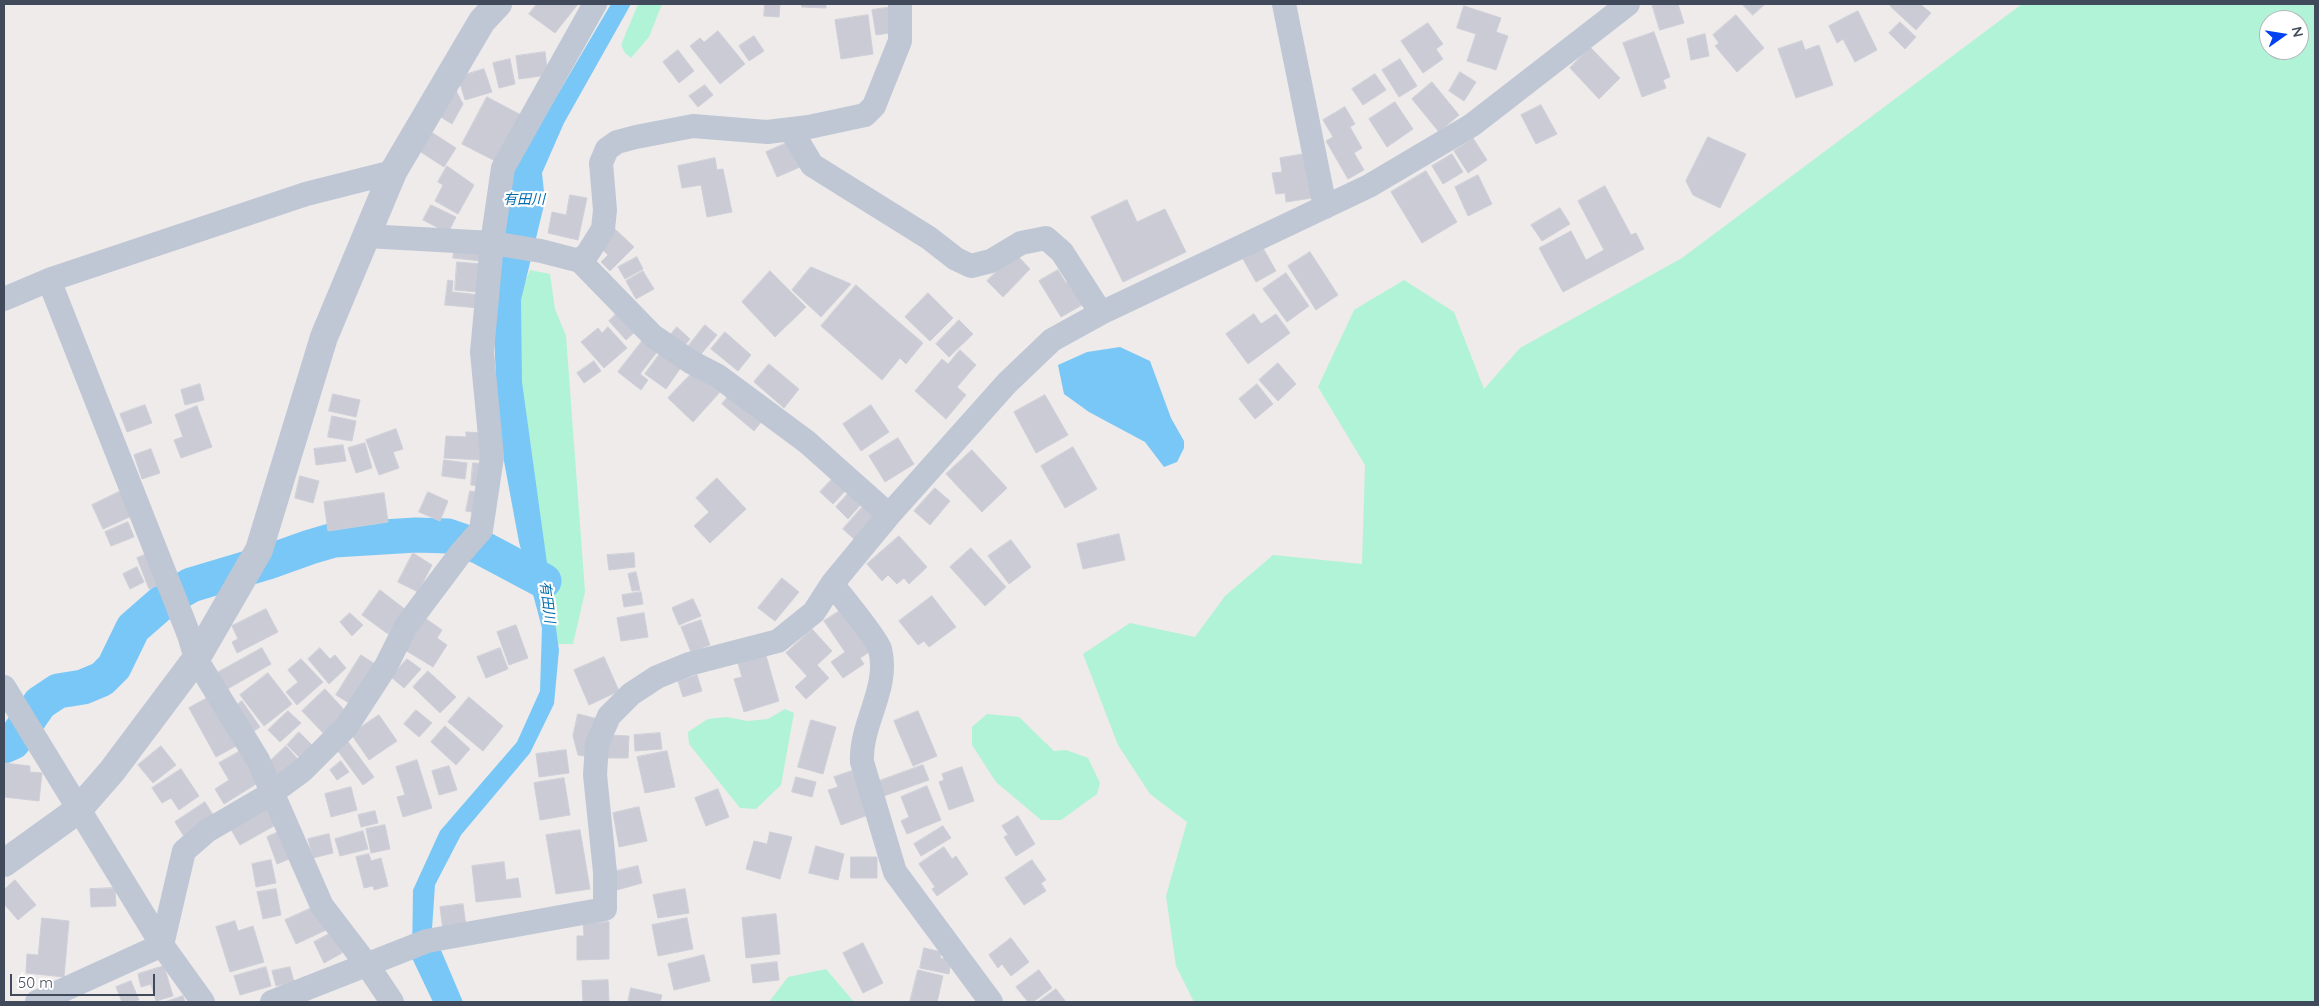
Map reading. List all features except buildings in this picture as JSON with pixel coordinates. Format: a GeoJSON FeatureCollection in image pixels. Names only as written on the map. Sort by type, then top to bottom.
{"type":"FeatureCollection","features":[{"type":"Feature","properties":{"kind":"street"},"geometry":{"type":"LineString","coordinates":[[4,863],[78,810],[112,771],[196,659],[232,597],[259,550],[324,337],[392,172],[482,21],[498,4]]}},
{"type":"Feature","properties":{"kind":"street"},"geometry":{"type":"LineString","coordinates":[[162,945],[184,851],[207,832],[272,793],[303,770],[347,726],[386,666],[406,626],[460,554],[481,530],[492,456],[482,352],[492,243],[503,168],[595,4]]}},
{"type":"Feature","properties":{"kind":"street"},"geometry":{"type":"LineString","coordinates":[[580,261],[588,253],[603,229],[605,210],[601,163],[606,148],[617,142],[636,137],[693,126],[766,132],[791,130],[865,115],[874,106],[900,41],[900,4]]}},
{"type":"Feature","properties":{"kind":"street"},"geometry":{"type":"LineString","coordinates":[[1284,4],[1324,207]]}},
{"type":"Feature","properties":{"kind":"street"},"geometry":{"type":"LineString","coordinates":[[272,1002],[368,966],[427,941],[605,909],[604,872],[595,775],[597,744],[609,716],[631,694],[657,677],[689,664],[778,641],[814,612],[832,584],[889,515],[1031,358],[1052,340],[1100,313],[1369,186],[1472,125],[1628,4]]}},
{"type":"Feature","properties":{"kind":"street"},"geometry":{"type":"LineString","coordinates":[[791,130],[812,165],[929,238],[956,259],[971,266],[991,261],[1021,243],[1046,238],[1062,252],[1100,313]]}},
{"type":"Feature","properties":{"kind":"street"},"geometry":{"type":"LineString","coordinates":[[4,299],[49,280],[306,194],[392,172]]}},
{"type":"Feature","properties":{"kind":"street"},"geometry":{"type":"LineString","coordinates":[[366,236],[492,243],[541,251],[580,261],[654,336],[691,362],[718,376],[807,442],[889,515]]}},
{"type":"Feature","properties":{"kind":"street"},"geometry":{"type":"LineString","coordinates":[[49,280],[172,591],[196,659],[258,760],[322,906],[368,966],[392,1002]]}},
{"type":"Feature","properties":{"kind":"street"},"geometry":{"type":"LineString","coordinates":[[832,584],[880,648],[882,679],[861,748],[862,762],[895,872],[991,1002]]}},
{"type":"Feature","properties":{"kind":"street"},"geometry":{"type":"LineString","coordinates":[[4,686],[162,945],[203,1002]]}},
{"type":"Feature","properties":{"kind":"street"},"geometry":{"type":"LineString","coordinates":[[37,1002],[162,945]]}},
{"type":"Feature","properties":{"kind":"green space"},"geometry":{"type":"Polygon","coordinates":[[[638,4],[662,4],[649,37],[631,58],[625,53],[621,45],[638,4]]]}},
{"type":"Feature","properties":{"kind":"green space"},"geometry":{"type":"Polygon","coordinates":[[[2022,4],[2315,4],[2315,1002],[1194,1002],[1176,966],[1166,896],[1187,822],[1150,794],[1118,745],[1083,654],[1130,623],[1195,637],[1225,596],[1273,555],[1362,564],[1365,465],[1318,387],[1354,310],[1404,280],[1454,312],[1484,389],[1520,348],[1682,258],[2022,4]]]}},
{"type":"Feature","properties":{"kind":"green space"},"geometry":{"type":"Polygon","coordinates":[[[530,270],[550,274],[555,309],[566,336],[585,592],[573,644],[553,644],[527,466],[516,304],[530,270]]]}},
{"type":"Feature","properties":{"kind":"green space"},"geometry":{"type":"Polygon","coordinates":[[[785,709],[794,713],[781,785],[756,809],[740,808],[689,744],[688,732],[708,719],[726,717],[748,721],[768,719],[785,709]]]}},
{"type":"Feature","properties":{"kind":"green space"},"geometry":{"type":"Polygon","coordinates":[[[987,714],[1019,717],[1054,751],[1066,750],[1088,758],[1100,783],[1097,794],[1061,820],[1041,820],[996,782],[972,745],[972,727],[987,714]]]}},
{"type":"Feature","properties":{"kind":"green space"},"geometry":{"type":"Polygon","coordinates":[[[826,969],[854,1002],[769,1002],[788,977],[826,969]]]}},
{"type":"Feature","properties":{"kind":"water","name":"有田川"},"geometry":{"type":"Polygon","coordinates":[[[611,4],[631,4],[564,123],[542,173],[545,201],[521,300],[522,382],[559,650],[554,704],[530,753],[461,835],[435,885],[432,929],[463,1002],[433,1002],[412,958],[413,890],[440,831],[517,742],[540,691],[542,628],[519,542],[498,429],[492,281],[505,184],[611,4]]]}},
{"type":"Feature","properties":{"kind":"water"},"geometry":{"type":"Polygon","coordinates":[[[1120,347],[1150,361],[1171,418],[1184,441],[1184,448],[1177,462],[1164,467],[1145,442],[1089,412],[1064,394],[1058,365],[1087,352],[1120,347]]]}},
{"type":"Feature","properties":{"kind":"waterway"},"geometry":{"type":"LineString","coordinates":[[4,746],[13,742],[40,703],[58,691],[83,687],[102,679],[114,667],[133,628],[165,600],[191,585],[268,562],[310,547],[334,540],[416,535],[448,536],[480,547],[544,581]]}}]}
